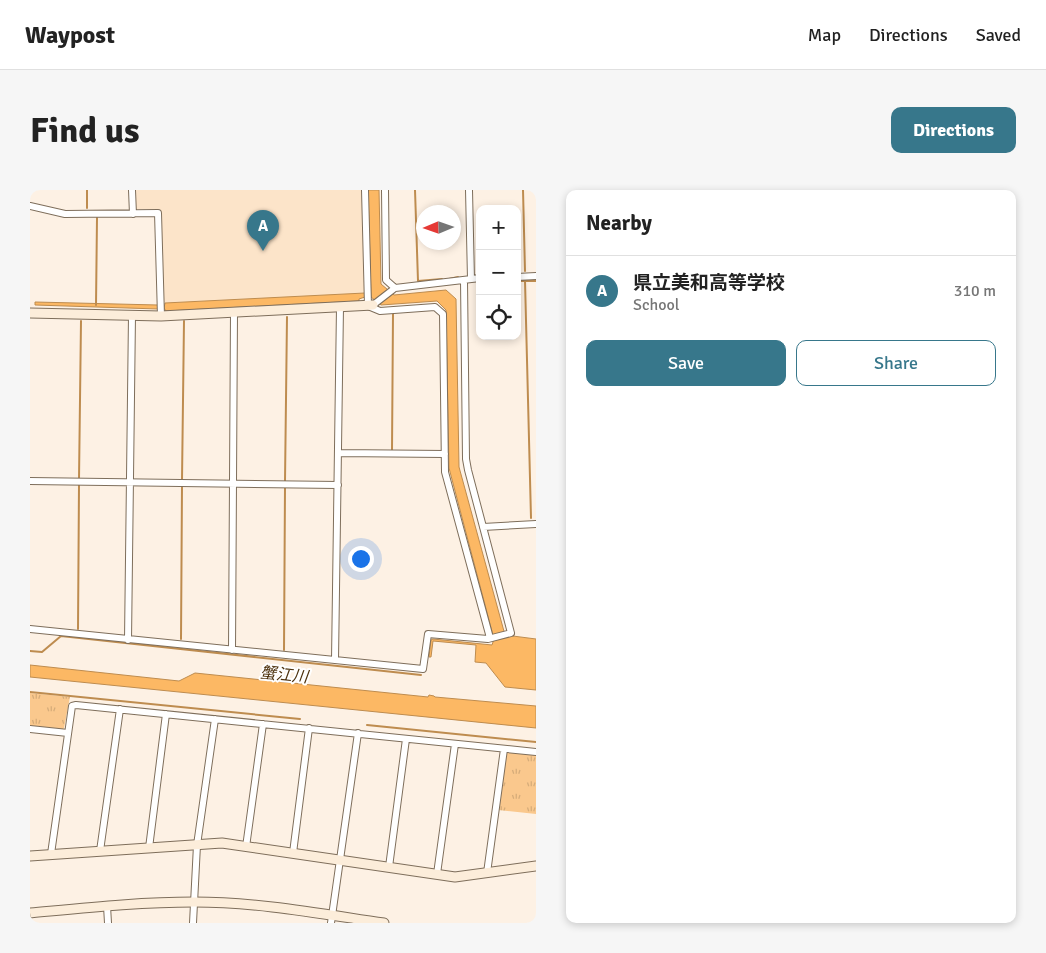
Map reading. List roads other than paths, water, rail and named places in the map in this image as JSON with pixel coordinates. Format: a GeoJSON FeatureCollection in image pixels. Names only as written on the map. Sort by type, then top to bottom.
{"type":"FeatureCollection","features":[{"type":"Feature","properties":{"kind":"street"},"geometry":{"type":"LineString","coordinates":[[132,190],[132,214]]}},
{"type":"Feature","properties":{"kind":"street"},"geometry":{"type":"LineString","coordinates":[[365,190],[371,305],[380,312],[435,307],[443,314],[445,472],[491,638]]}},
{"type":"Feature","properties":{"kind":"street"},"geometry":{"type":"LineString","coordinates":[[385,190],[386,280],[394,289]]}},
{"type":"Feature","properties":{"kind":"street"},"geometry":{"type":"LineString","coordinates":[[30,629],[423,669],[428,634],[491,638],[511,633],[466,459],[468,190]]}},
{"type":"Feature","properties":{"kind":"street"},"geometry":{"type":"LineString","coordinates":[[30,206],[65,214],[158,213],[161,316]]}},
{"type":"Feature","properties":{"kind":"street"},"geometry":{"type":"LineString","coordinates":[[521,277],[536,276]]}},
{"type":"Feature","properties":{"kind":"street"},"geometry":{"type":"LineString","coordinates":[[30,313],[161,316],[371,305],[394,289],[476,278]]}},
{"type":"Feature","properties":{"kind":"street"},"geometry":{"type":"LineString","coordinates":[[335,660],[340,307]]}},
{"type":"Feature","properties":{"kind":"street"},"geometry":{"type":"LineString","coordinates":[[232,650],[234,312]]}},
{"type":"Feature","properties":{"kind":"street"},"geometry":{"type":"LineString","coordinates":[[128,640],[132,315]]}},
{"type":"Feature","properties":{"kind":"street"},"geometry":{"type":"LineString","coordinates":[[338,453],[445,454]]}},
{"type":"Feature","properties":{"kind":"street"},"geometry":{"type":"LineString","coordinates":[[30,481],[338,485]]}},
{"type":"Feature","properties":{"kind":"street"},"geometry":{"type":"LineString","coordinates":[[484,527],[536,524]]}},
{"type":"Feature","properties":{"kind":"street"},"geometry":{"type":"LineString","coordinates":[[51,854],[72,706],[76,704],[536,752]]}},
{"type":"Feature","properties":{"kind":"street"},"geometry":{"type":"LineString","coordinates":[[100,851],[120,709]]}},
{"type":"Feature","properties":{"kind":"street"},"geometry":{"type":"LineString","coordinates":[[149,848],[166,714]]}},
{"type":"Feature","properties":{"kind":"street"},"geometry":{"type":"LineString","coordinates":[[193,923],[198,845],[215,719]]}},
{"type":"Feature","properties":{"kind":"street"},"geometry":{"type":"LineString","coordinates":[[246,846],[262,724]]}},
{"type":"Feature","properties":{"kind":"street"},"geometry":{"type":"LineString","coordinates":[[293,853],[309,728]]}},
{"type":"Feature","properties":{"kind":"street"},"geometry":{"type":"LineString","coordinates":[[30,729],[68,733]]}},
{"type":"Feature","properties":{"kind":"street"},"geometry":{"type":"LineString","coordinates":[[331,919],[358,733]]}},
{"type":"Feature","properties":{"kind":"street"},"geometry":{"type":"LineString","coordinates":[[389,867],[406,739]]}},
{"type":"Feature","properties":{"kind":"street"},"geometry":{"type":"LineString","coordinates":[[437,874],[455,744]]}},
{"type":"Feature","properties":{"kind":"street"},"geometry":{"type":"LineString","coordinates":[[487,874],[504,748]]}},
{"type":"Feature","properties":{"kind":"street"},"geometry":{"type":"LineString","coordinates":[[30,856],[222,843],[462,877],[536,866]]}},
{"type":"Feature","properties":{"kind":"street"},"geometry":{"type":"LineString","coordinates":[[30,913],[107,906],[194,902],[254,905],[331,919],[384,923]]}},
{"type":"Feature","properties":{"kind":"street"},"geometry":{"type":"LineString","coordinates":[[107,906],[108,923]]}},
{"type":"Feature","properties":{"kind":"waterway"},"geometry":{"type":"LineString","coordinates":[[87,190],[87,208]]}},
{"type":"Feature","properties":{"kind":"waterway"},"geometry":{"type":"LineString","coordinates":[[415,190],[418,281],[442,279]]}},
{"type":"Feature","properties":{"kind":"waterway"},"geometry":{"type":"LineString","coordinates":[[523,190],[525,271]]}},
{"type":"Feature","properties":{"kind":"waterway"},"geometry":{"type":"LineString","coordinates":[[96,305],[97,218]]}},
{"type":"Feature","properties":{"kind":"waterway"},"geometry":{"type":"LineString","coordinates":[[449,279],[458,277]]}},
{"type":"Feature","properties":{"kind":"waterway"},"geometry":{"type":"LineString","coordinates":[[521,281],[536,281]]}},
{"type":"Feature","properties":{"kind":"waterway"},"geometry":{"type":"LineString","coordinates":[[525,281],[531,518]]}},
{"type":"Feature","properties":{"kind":"waterway"},"geometry":{"type":"LineString","coordinates":[[392,450],[393,314]]}},
{"type":"Feature","properties":{"kind":"waterway"},"geometry":{"type":"LineString","coordinates":[[285,481],[287,317]]}},
{"type":"Feature","properties":{"kind":"waterway"},"geometry":{"type":"LineString","coordinates":[[79,479],[81,321]]}},
{"type":"Feature","properties":{"kind":"waterway"},"geometry":{"type":"LineString","coordinates":[[182,480],[184,321]]}},
{"type":"Feature","properties":{"kind":"waterway"},"geometry":{"type":"LineString","coordinates":[[78,629],[79,485]]}},
{"type":"Feature","properties":{"kind":"waterway"},"geometry":{"type":"LineString","coordinates":[[181,639],[182,486]]}},
{"type":"Feature","properties":{"kind":"waterway"},"geometry":{"type":"LineString","coordinates":[[284,650],[285,487]]}},
{"type":"Feature","properties":{"kind":"waterway","name":"蟹江川"},"geometry":{"type":"LineString","coordinates":[[30,651],[42,652],[61,636],[421,675]]}},
{"type":"Feature","properties":{"kind":"waterway"},"geometry":{"type":"LineString","coordinates":[[30,692],[300,719]]}},
{"type":"Feature","properties":{"kind":"waterway"},"geometry":{"type":"LineString","coordinates":[[367,725],[536,742]]}},
{"type":"Feature","properties":{"kind":"place","name":"県立美和高等学校"},"geometry":{"type":"Point","coordinates":[263,251]}}]}
